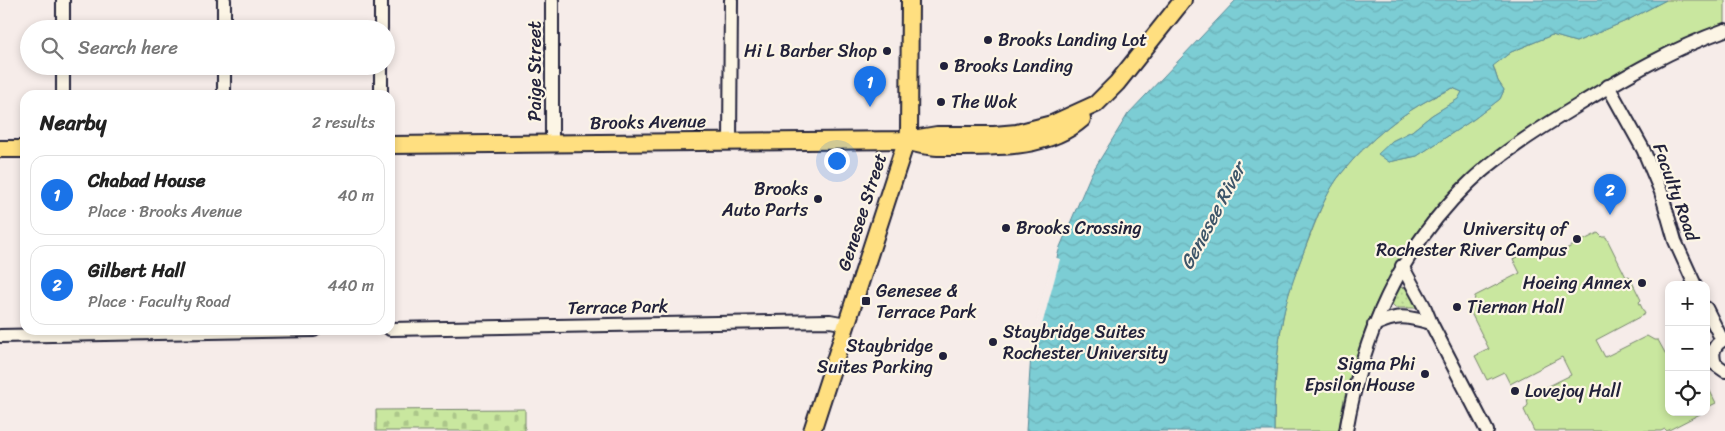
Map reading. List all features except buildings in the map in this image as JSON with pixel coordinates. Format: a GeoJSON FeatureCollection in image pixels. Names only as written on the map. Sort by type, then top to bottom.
{"type":"FeatureCollection","features":[{"type":"Feature","properties":{"kind":"main road","name":"Genesee Street"},"geometry":{"type":"LineString","coordinates":[[812,431],[907,140],[910,123],[910,0]]}},
{"type":"Feature","properties":{"kind":"main road","name":"Brooks Avenue"},"geometry":{"type":"LineString","coordinates":[[395,145],[907,140],[937,135],[994,135],[1022,132],[1059,121],[1096,104],[1117,83],[1183,0]]}},
{"type":"Feature","properties":{"kind":"main road"},"geometry":{"type":"LineString","coordinates":[[0,149],[20,149]]}},
{"type":"Feature","properties":{"kind":"street"},"geometry":{"type":"LineString","coordinates":[[63,0],[63,20]]}},
{"type":"Feature","properties":{"kind":"street"},"geometry":{"type":"LineString","coordinates":[[224,0],[224,20]]}},
{"type":"Feature","properties":{"kind":"street"},"geometry":{"type":"LineString","coordinates":[[381,0],[381,20]]}},
{"type":"Feature","properties":{"kind":"street","name":"Paige Street"},"geometry":{"type":"LineString","coordinates":[[552,0],[552,143]]}},
{"type":"Feature","properties":{"kind":"street"},"geometry":{"type":"LineString","coordinates":[[730,141],[731,0]]}},
{"type":"Feature","properties":{"kind":"street"},"geometry":{"type":"LineString","coordinates":[[1346,431],[1353,394],[1374,325],[1388,293],[1402,266],[1433,221],[1470,181],[1526,140],[1608,86],[1671,52],[1725,30]]}},
{"type":"Feature","properties":{"kind":"street"},"geometry":{"type":"LineString","coordinates":[[63,75],[63,90]]}},
{"type":"Feature","properties":{"kind":"street"},"geometry":{"type":"LineString","coordinates":[[224,75],[224,90]]}},
{"type":"Feature","properties":{"kind":"street"},"geometry":{"type":"LineString","coordinates":[[381,75],[381,90]]}},
{"type":"Feature","properties":{"kind":"street","name":"Faculty Road"},"geometry":{"type":"LineString","coordinates":[[1608,86],[1643,149],[1661,192],[1674,241],[1693,281]]}},
{"type":"Feature","properties":{"kind":"street"},"geometry":{"type":"LineString","coordinates":[[1402,266],[1487,431]]}},
{"type":"Feature","properties":{"kind":"street"},"geometry":{"type":"LineString","coordinates":[[1710,315],[1724,340],[1715,347],[1713,358],[1718,368],[1725,371]]}},
{"type":"Feature","properties":{"kind":"street"},"geometry":{"type":"LineString","coordinates":[[1374,325],[1393,317],[1412,318],[1431,323]]}},
{"type":"Feature","properties":{"kind":"street","name":"Terrace Park"},"geometry":{"type":"LineString","coordinates":[[395,329],[830,321],[846,324]]}},
{"type":"Feature","properties":{"kind":"street"},"geometry":{"type":"LineString","coordinates":[[0,336],[52,335]]}},
{"type":"Feature","properties":{"kind":"green space"},"geometry":{"type":"Polygon","coordinates":[[[1666,0],[1725,0],[1725,23],[1661,51],[1600,84],[1508,143],[1467,175],[1426,220],[1392,272],[1378,299],[1366,328],[1348,384],[1339,431],[1274,431],[1277,360],[1283,317],[1288,298],[1324,201],[1337,179],[1361,151],[1389,126],[1420,105],[1453,88],[1462,92],[1459,99],[1432,115],[1412,131],[1392,141],[1389,162],[1417,156],[1474,119],[1500,99],[1504,90],[1498,81],[1493,65],[1511,52],[1552,35],[1576,42],[1626,21],[1666,0]]]}},
{"type":"Feature","properties":{"kind":"green space"},"geometry":{"type":"Polygon","coordinates":[[[1598,233],[1602,237],[1606,237],[1626,277],[1629,276],[1641,300],[1639,302],[1645,314],[1596,340],[1605,357],[1647,336],[1658,340],[1665,353],[1665,416],[1696,416],[1667,431],[1665,429],[1661,431],[1534,431],[1524,410],[1528,405],[1527,397],[1571,375],[1562,357],[1510,384],[1504,372],[1487,380],[1475,356],[1489,349],[1469,309],[1474,303],[1475,296],[1520,273],[1513,259],[1542,244],[1550,257],[1598,233]]]}},
{"type":"Feature","properties":{"kind":"green space"},"geometry":{"type":"Polygon","coordinates":[[[1400,287],[1407,288],[1417,302],[1416,308],[1395,308],[1392,305],[1400,287]]]}},
{"type":"Feature","properties":{"kind":"green space"},"geometry":{"type":"Polygon","coordinates":[[[1710,391],[1716,403],[1710,406],[1710,391]]]}},
{"type":"Feature","properties":{"kind":"green space"},"geometry":{"type":"Polygon","coordinates":[[[525,409],[525,431],[376,431],[376,410],[525,409]]]}},
{"type":"Feature","properties":{"kind":"water","name":"Genesee River"},"geometry":{"type":"Polygon","coordinates":[[[1236,0],[1666,0],[1626,21],[1576,42],[1552,35],[1511,52],[1493,66],[1498,81],[1504,90],[1500,99],[1474,119],[1417,156],[1389,162],[1378,154],[1392,141],[1412,131],[1432,115],[1458,99],[1462,92],[1453,88],[1420,105],[1389,126],[1361,151],[1331,188],[1313,228],[1291,288],[1283,317],[1277,360],[1274,431],[1026,431],[1031,354],[1036,330],[1060,247],[1091,174],[1128,114],[1236,0]]]}},
{"type":"Feature","properties":{"kind":"pier"},"geometry":{"type":"Polygon","coordinates":[[[1054,257],[1060,259],[1035,351],[1030,351],[1040,305],[1054,257]]]}},
{"type":"Feature","properties":{"kind":"place","name":"Brooks Landing Lot"},"geometry":{"type":"Point","coordinates":[988,40]}},
{"type":"Feature","properties":{"kind":"place","name":"Hi L Barber Shop"},"geometry":{"type":"Point","coordinates":[887,51]}},
{"type":"Feature","properties":{"kind":"place","name":"Brooks Landing"},"geometry":{"type":"Point","coordinates":[944,66]}},
{"type":"Feature","properties":{"kind":"place","name":"The Wok"},"geometry":{"type":"Point","coordinates":[941,102]}},
{"type":"Feature","properties":{"kind":"place","name":"Chabad House"},"geometry":{"type":"Point","coordinates":[870,107]}},
{"type":"Feature","properties":{"kind":"place","name":"Brooks Auto Parts"},"geometry":{"type":"Point","coordinates":[818,199]}},
{"type":"Feature","properties":{"kind":"place","name":"Gilbert Hall"},"geometry":{"type":"Point","coordinates":[1610,215]}},
{"type":"Feature","properties":{"kind":"place","name":"Brooks Crossing"},"geometry":{"type":"Point","coordinates":[1006,228]}},
{"type":"Feature","properties":{"kind":"place","name":"University of Rochester River Campus"},"geometry":{"type":"Point","coordinates":[1577,239]}},
{"type":"Feature","properties":{"kind":"place","name":"Hoeing Annex"},"geometry":{"type":"Point","coordinates":[1642,283]}},
{"type":"Feature","properties":{"kind":"place","name":"Genesee & Terrace Park"},"geometry":{"type":"Point","coordinates":[866,301]}},
{"type":"Feature","properties":{"kind":"place","name":"Tiernan Hall"},"geometry":{"type":"Point","coordinates":[1457,307]}},
{"type":"Feature","properties":{"kind":"place","name":"Staybridge Suites Rochester University"},"geometry":{"type":"Point","coordinates":[993,342]}},
{"type":"Feature","properties":{"kind":"place","name":"Staybridge Suites Parking"},"geometry":{"type":"Point","coordinates":[943,356]}},
{"type":"Feature","properties":{"kind":"place","name":"Sigma Phi Epsilon House"},"geometry":{"type":"Point","coordinates":[1425,374]}},
{"type":"Feature","properties":{"kind":"place","name":"Lovejoy Hall"},"geometry":{"type":"Point","coordinates":[1515,391]}}]}
